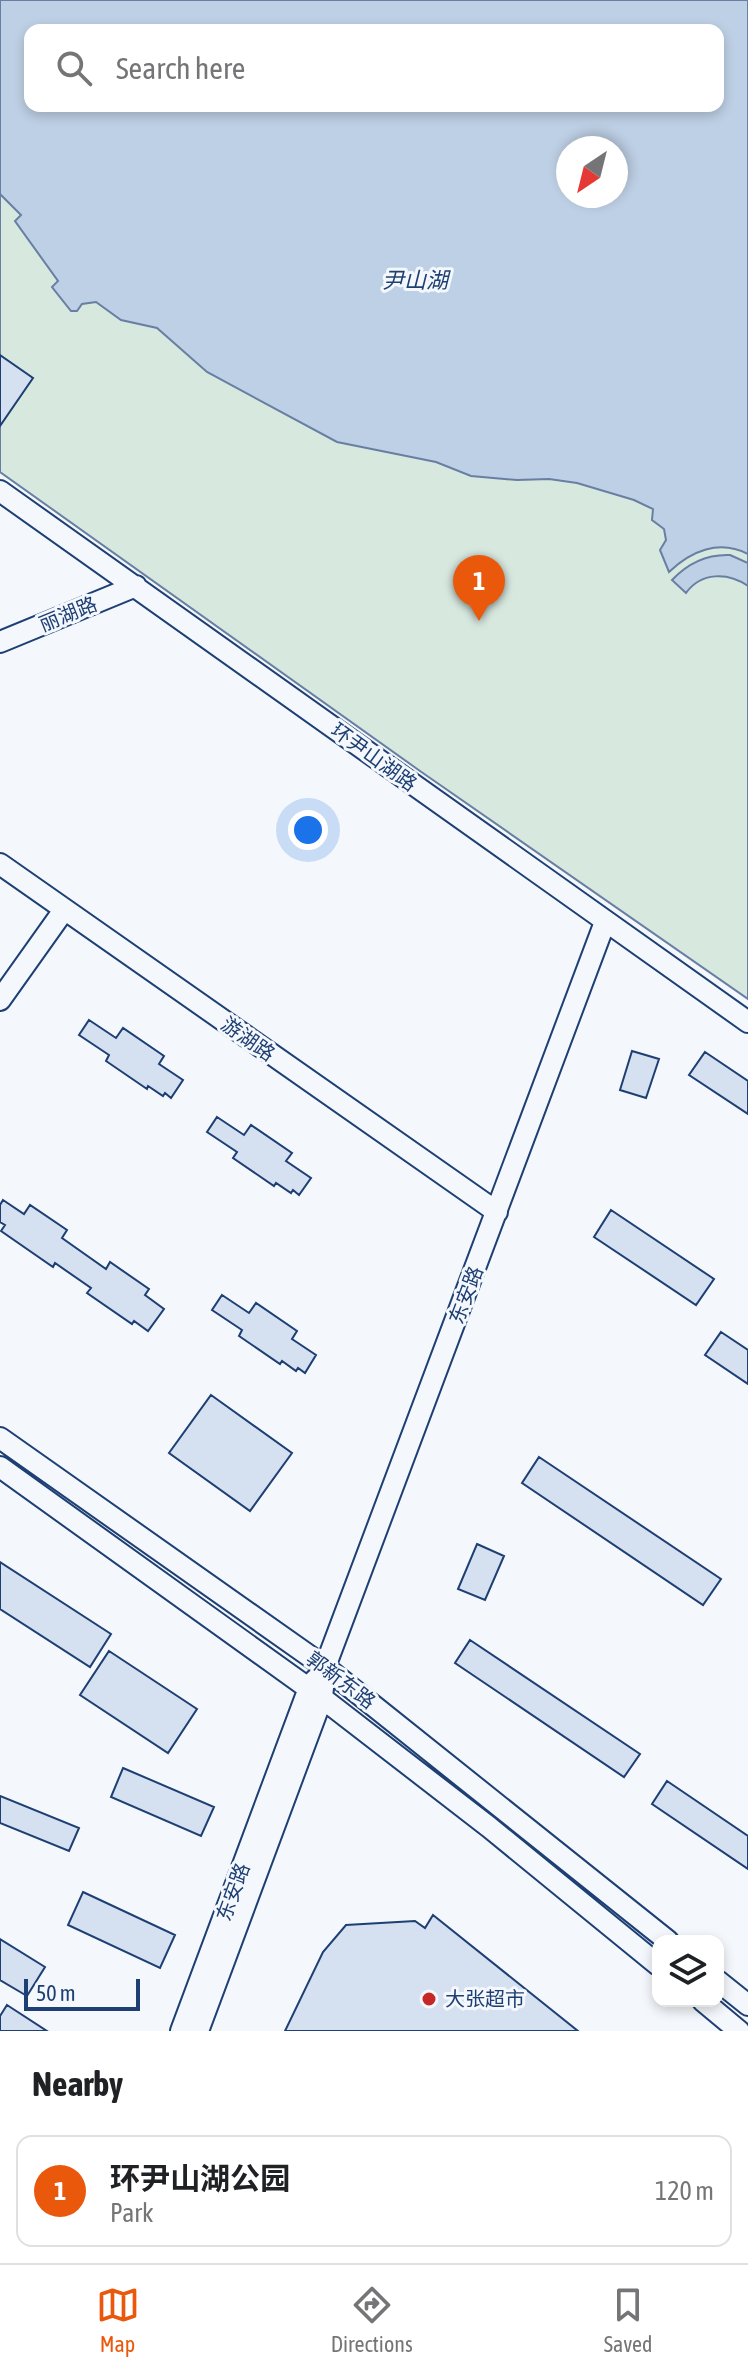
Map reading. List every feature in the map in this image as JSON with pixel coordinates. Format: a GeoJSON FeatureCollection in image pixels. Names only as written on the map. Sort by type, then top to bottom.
{"type":"FeatureCollection","features":[{"type":"Feature","properties":{"kind":"street","name":"环尹山湖路"},"geometry":{"type":"LineString","coordinates":[[0,491],[748,1022]]}},
{"type":"Feature","properties":{"kind":"street","name":"丽湖路"},"geometry":{"type":"LineString","coordinates":[[0,642],[136,586]]}},
{"type":"Feature","properties":{"kind":"street","name":"游湖路"},"geometry":{"type":"LineString","coordinates":[[0,864],[497,1212]]}},
{"type":"Feature","properties":{"kind":"street"},"geometry":{"type":"LineString","coordinates":[[0,1000],[64,910]]}},
{"type":"Feature","properties":{"kind":"street","name":"东安路"},"geometry":{"type":"LineString","coordinates":[[198,2031],[325,1667],[605,922]]}},
{"type":"Feature","properties":{"kind":"street","name":"郭新东路"},"geometry":{"type":"LineString","coordinates":[[0,1438],[325,1667],[660,1935]]}},
{"type":"Feature","properties":{"kind":"street","name":"郭新东路"},"geometry":{"type":"LineString","coordinates":[[0,1467],[316,1693],[489,1827],[652,1960]]}},
{"type":"Feature","properties":{"kind":"street","name":"东安路"},"geometry":{"type":"LineString","coordinates":[[181,2031],[316,1693]]}},
{"type":"Feature","properties":{"kind":"street"},"geometry":{"type":"LineString","coordinates":[[724,1986],[748,2005]]}},
{"type":"Feature","properties":{"kind":"street"},"geometry":{"type":"LineString","coordinates":[[710,2007],[739,2031]]}},
{"type":"Feature","properties":{"kind":"shaded area"},"geometry":{"type":"Polygon","coordinates":[[[0,0],[748,0],[748,999],[420,771],[0,472],[0,0]]]}},
{"type":"Feature","properties":{"kind":"water","name":"尹山湖"},"geometry":{"type":"Polygon","coordinates":[[[0,0],[748,0],[748,554],[727,548],[706,550],[687,558],[669,572],[660,550],[666,540],[664,529],[652,520],[653,509],[634,500],[577,483],[471,476],[436,462],[337,442],[207,372],[157,328],[121,320],[96,302],[82,304],[77,311],[71,311],[52,287],[58,281],[15,221],[21,215],[0,194],[0,0]]]}},
{"type":"Feature","properties":{"kind":"water"},"geometry":{"type":"Polygon","coordinates":[[[730,555],[748,563],[748,586],[732,578],[715,576],[699,581],[686,593],[672,580],[698,561],[730,555]]]}},
{"type":"Feature","properties":{"kind":"building"},"geometry":{"type":"Polygon","coordinates":[[[0,355],[33,378],[0,426],[0,355]]]}},
{"type":"Feature","properties":{"kind":"building"},"geometry":{"type":"Polygon","coordinates":[[[89,1020],[116,1038],[123,1028],[164,1056],[159,1064],[183,1080],[171,1098],[148,1086],[147,1089],[106,1061],[109,1055],[79,1035],[89,1020]]]}},
{"type":"Feature","properties":{"kind":"building"},"geometry":{"type":"Polygon","coordinates":[[[632,1051],[659,1059],[646,1098],[620,1090],[632,1051]]]}},
{"type":"Feature","properties":{"kind":"building"},"geometry":{"type":"Polygon","coordinates":[[[705,1052],[748,1081],[748,1114],[689,1075],[705,1052]]]}},
{"type":"Feature","properties":{"kind":"building"},"geometry":{"type":"Polygon","coordinates":[[[217,1117],[244,1135],[251,1125],[292,1153],[286,1161],[311,1178],[299,1195],[276,1183],[274,1186],[233,1158],[237,1152],[207,1132],[217,1117]]]}},
{"type":"Feature","properties":{"kind":"building"},"geometry":{"type":"Polygon","coordinates":[[[3,1200],[24,1214],[30,1205],[67,1230],[62,1238],[106,1269],[110,1262],[149,1289],[145,1295],[164,1309],[148,1331],[134,1321],[132,1324],[87,1293],[91,1288],[55,1263],[53,1267],[1,1231],[5,1225],[0,1222],[3,1200]]]}},
{"type":"Feature","properties":{"kind":"building"},"geometry":{"type":"Polygon","coordinates":[[[611,1210],[714,1279],[696,1305],[594,1237],[611,1210]]]}},
{"type":"Feature","properties":{"kind":"building"},"geometry":{"type":"Polygon","coordinates":[[[222,1295],[249,1313],[256,1303],[297,1331],[292,1339],[316,1355],[305,1373],[282,1361],[280,1364],[239,1336],[242,1330],[212,1310],[222,1295]]]}},
{"type":"Feature","properties":{"kind":"building"},"geometry":{"type":"Polygon","coordinates":[[[721,1332],[748,1350],[748,1384],[705,1355],[721,1332]]]}},
{"type":"Feature","properties":{"kind":"building"},"geometry":{"type":"Polygon","coordinates":[[[211,1395],[292,1453],[250,1511],[169,1453],[211,1395]]]}},
{"type":"Feature","properties":{"kind":"building"},"geometry":{"type":"Polygon","coordinates":[[[539,1457],[721,1579],[703,1605],[522,1483],[539,1457]]]}},
{"type":"Feature","properties":{"kind":"building"},"geometry":{"type":"Polygon","coordinates":[[[477,1544],[504,1556],[485,1600],[458,1589],[477,1544]]]}},
{"type":"Feature","properties":{"kind":"building"},"geometry":{"type":"Polygon","coordinates":[[[0,1562],[111,1634],[90,1667],[0,1609],[0,1562]]]}},
{"type":"Feature","properties":{"kind":"building"},"geometry":{"type":"Polygon","coordinates":[[[470,1640],[640,1754],[624,1777],[455,1663],[470,1640]]]}},
{"type":"Feature","properties":{"kind":"building"},"geometry":{"type":"Polygon","coordinates":[[[109,1651],[197,1709],[168,1753],[80,1695],[109,1651]]]}},
{"type":"Feature","properties":{"kind":"building"},"geometry":{"type":"Polygon","coordinates":[[[123,1768],[214,1807],[201,1836],[111,1797],[123,1768]]]}},
{"type":"Feature","properties":{"kind":"building"},"geometry":{"type":"Polygon","coordinates":[[[667,1781],[748,1836],[748,1869],[652,1804],[667,1781]]]}},
{"type":"Feature","properties":{"kind":"building"},"geometry":{"type":"Polygon","coordinates":[[[0,1796],[79,1828],[69,1851],[0,1823],[0,1796]]]}},
{"type":"Feature","properties":{"kind":"building"},"geometry":{"type":"Polygon","coordinates":[[[83,1892],[175,1935],[160,1968],[68,1925],[83,1892]]]}},
{"type":"Feature","properties":{"kind":"building"},"geometry":{"type":"Polygon","coordinates":[[[433,1915],[578,2031],[285,2031],[323,1952],[346,1925],[415,1921],[425,1928],[433,1915]]]}},
{"type":"Feature","properties":{"kind":"building"},"geometry":{"type":"Polygon","coordinates":[[[0,1939],[45,1967],[27,1996],[0,1980],[0,1939]]]}},
{"type":"Feature","properties":{"kind":"building"},"geometry":{"type":"Polygon","coordinates":[[[7,2005],[47,2031],[0,2031],[0,2016],[7,2005]]]}},
{"type":"Feature","properties":{"kind":"place","name":"环尹山湖公园"},"geometry":{"type":"Point","coordinates":[479,621]}},
{"type":"Feature","properties":{"kind":"place","name":"大张超市"},"geometry":{"type":"Point","coordinates":[429,1999]}}]}
